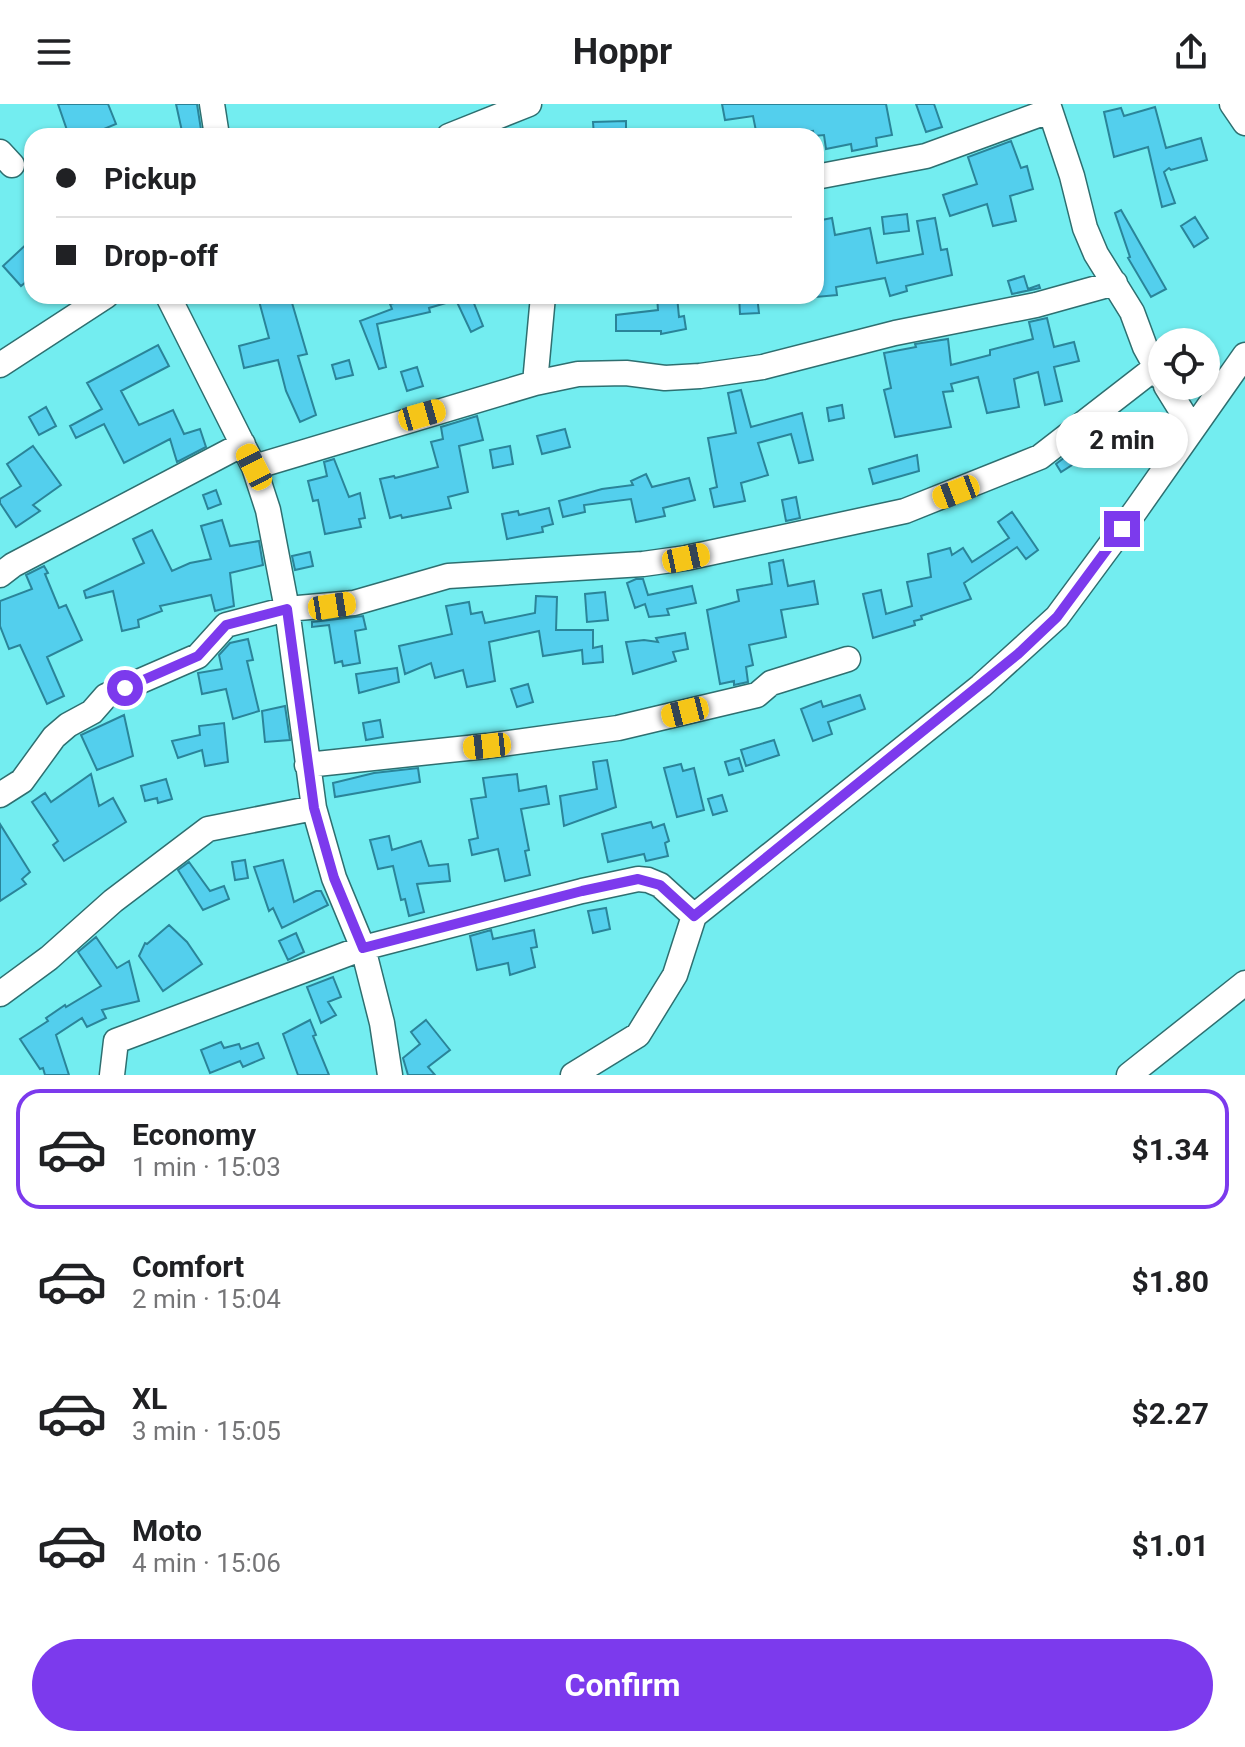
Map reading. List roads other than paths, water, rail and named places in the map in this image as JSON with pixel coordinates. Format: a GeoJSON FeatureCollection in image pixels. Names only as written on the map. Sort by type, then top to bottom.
{"type":"FeatureCollection","features":[{"type":"Feature","properties":{"kind":"street"},"geometry":{"type":"LineString","coordinates":[[212,104],[216,128]]}},
{"type":"Feature","properties":{"kind":"street"},"geometry":{"type":"LineString","coordinates":[[469,128],[529,104]]}},
{"type":"Feature","properties":{"kind":"street"},"geometry":{"type":"LineString","coordinates":[[1232,104],[1245,123]]}},
{"type":"Feature","properties":{"kind":"street"},"geometry":{"type":"LineString","coordinates":[[824,175],[926,156],[1048,108],[1072,176],[1085,228],[1096,254],[1132,312],[1148,353]]}},
{"type":"Feature","properties":{"kind":"street"},"geometry":{"type":"LineString","coordinates":[[254,467],[535,383],[578,374],[626,373],[665,378],[763,367],[895,333],[1036,305],[1115,283]]}},
{"type":"Feature","properties":{"kind":"street"},"geometry":{"type":"LineString","coordinates":[[0,365],[94,304]]}},
{"type":"Feature","properties":{"kind":"street"},"geometry":{"type":"LineString","coordinates":[[172,304],[254,467],[268,510],[287,609],[314,808],[334,878],[363,948],[382,1023],[390,1075]]}},
{"type":"Feature","properties":{"kind":"street"},"geometry":{"type":"LineString","coordinates":[[535,383],[542,304]]}},
{"type":"Feature","properties":{"kind":"street"},"geometry":{"type":"LineString","coordinates":[[573,1075],[638,1035],[675,975],[694,916],[981,686],[1047,626],[1136,510],[1245,355]]}},
{"type":"Feature","properties":{"kind":"street"},"geometry":{"type":"LineString","coordinates":[[0,795],[22,781],[54,737],[92,712],[106,696],[172,670],[198,656],[226,625],[287,609],[354,603],[448,576],[643,564],[686,558],[905,511],[1040,457],[1148,386]]}},
{"type":"Feature","properties":{"kind":"street"},"geometry":{"type":"LineString","coordinates":[[1175,400],[1192,428]]}},
{"type":"Feature","properties":{"kind":"street"},"geometry":{"type":"LineString","coordinates":[[0,575],[13,565],[243,444]]}},
{"type":"Feature","properties":{"kind":"street"},"geometry":{"type":"LineString","coordinates":[[307,765],[618,728],[757,695],[771,683],[848,659]]}},
{"type":"Feature","properties":{"kind":"street"},"geometry":{"type":"LineString","coordinates":[[0,994],[49,958],[113,901],[208,829],[314,808]]}},
{"type":"Feature","properties":{"kind":"street"},"geometry":{"type":"LineString","coordinates":[[112,1075],[116,1041],[363,948],[638,879],[660,885],[694,916]]}},
{"type":"Feature","properties":{"kind":"street"},"geometry":{"type":"LineString","coordinates":[[1129,1075],[1245,983]]}}]}
